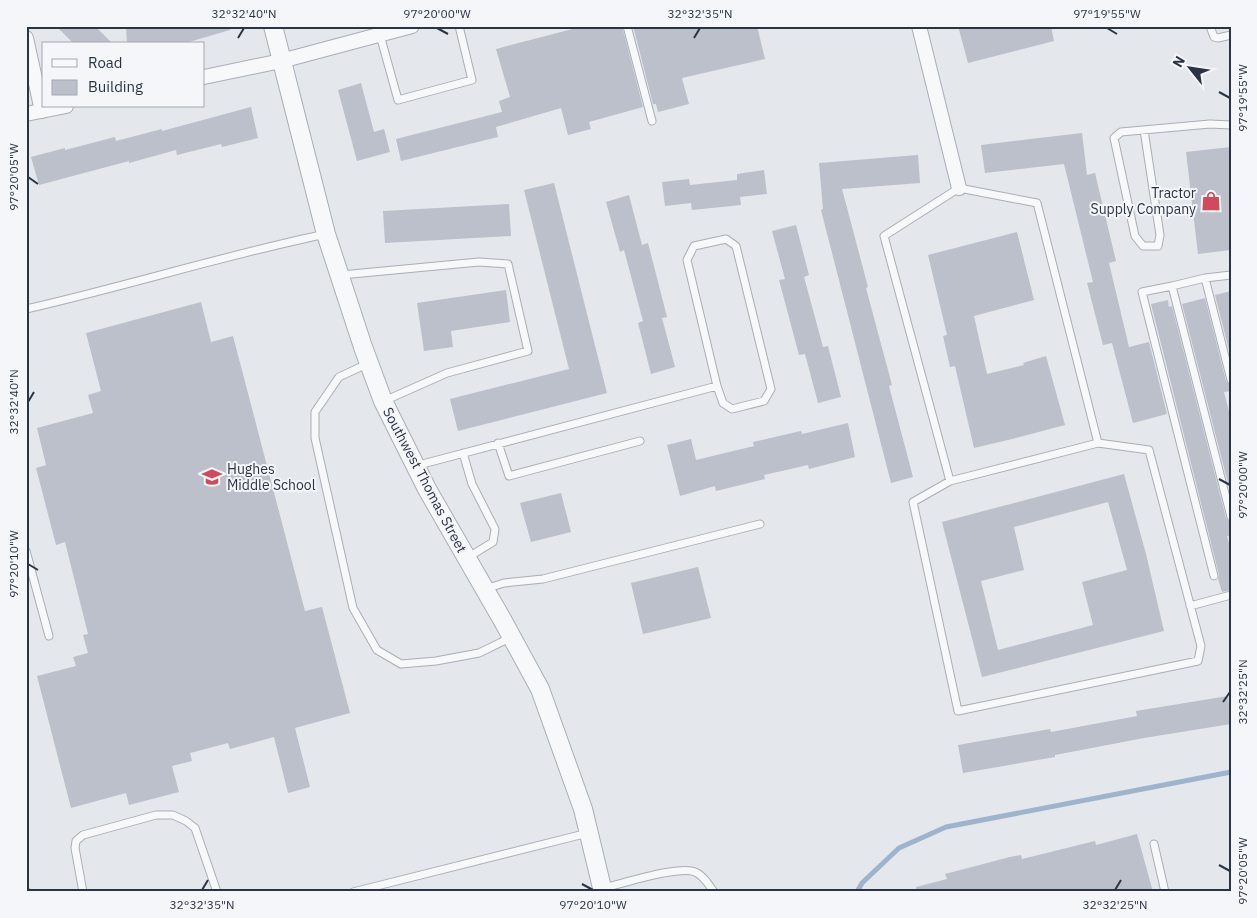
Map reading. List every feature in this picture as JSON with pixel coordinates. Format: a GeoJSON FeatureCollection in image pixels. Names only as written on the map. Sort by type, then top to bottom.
{"type":"FeatureCollection","features":[{"type":"Feature","properties":{"kind":"street","name":"Southwest Thomas Street"},"geometry":{"type":"LineString","coordinates":[[273,26],[326,234],[383,401],[415,466],[540,689],[583,809],[603,890]]}},
{"type":"Feature","properties":{"kind":"street"},"geometry":{"type":"LineString","coordinates":[[205,77],[281,61],[387,31],[412,26]]}},
{"type":"Feature","properties":{"kind":"street"},"geometry":{"type":"LineString","coordinates":[[919,26],[960,188]]}},
{"type":"Feature","properties":{"kind":"street"},"geometry":{"type":"LineString","coordinates":[[26,38],[42,111]]}},
{"type":"Feature","properties":{"kind":"street"},"geometry":{"type":"LineString","coordinates":[[26,114],[56,108]]}},
{"type":"Feature","properties":{"kind":"lane"},"geometry":{"type":"LineString","coordinates":[[387,31],[398,100],[472,80],[459,26]]}},
{"type":"Feature","properties":{"kind":"lane"},"geometry":{"type":"LineString","coordinates":[[627,26],[652,121]]}},
{"type":"Feature","properties":{"kind":"lane"},"geometry":{"type":"LineString","coordinates":[[1210,26],[1214,37],[1231,35]]}},
{"type":"Feature","properties":{"kind":"lane"},"geometry":{"type":"LineString","coordinates":[[1144,130],[1160,235],[1158,246],[1143,246],[1135,236],[1114,138],[1121,132],[1210,124],[1231,125]]}},
{"type":"Feature","properties":{"kind":"lane"},"geometry":{"type":"LineString","coordinates":[[950,481],[884,236],[960,188],[1037,203],[1098,443]]}},
{"type":"Feature","properties":{"kind":"lane"},"geometry":{"type":"LineString","coordinates":[[26,309],[326,234]]}},
{"type":"Feature","properties":{"kind":"lane"},"geometry":{"type":"LineString","coordinates":[[726,239],[736,246],[771,388],[764,401],[732,409],[723,403],[717,386],[687,260],[694,246],[726,239]]}},
{"type":"Feature","properties":{"kind":"lane"},"geometry":{"type":"LineString","coordinates":[[341,275],[479,262],[508,264],[528,351],[447,373],[383,401]]}},
{"type":"Feature","properties":{"kind":"lane"},"geometry":{"type":"LineString","coordinates":[[1214,576],[1142,292],[1204,278],[1231,275]]}},
{"type":"Feature","properties":{"kind":"lane"},"geometry":{"type":"LineString","coordinates":[[1204,278],[1231,380]]}},
{"type":"Feature","properties":{"kind":"lane"},"geometry":{"type":"LineString","coordinates":[[1172,286],[1231,517]]}},
{"type":"Feature","properties":{"kind":"lane"},"geometry":{"type":"LineString","coordinates":[[369,363],[339,377],[315,412],[315,438],[353,608],[377,650],[401,664],[436,661],[478,653],[512,637]]}},
{"type":"Feature","properties":{"kind":"lane"},"geometry":{"type":"LineString","coordinates":[[415,466],[717,386]]}},
{"type":"Feature","properties":{"kind":"lane"},"geometry":{"type":"LineString","coordinates":[[498,443],[509,476],[640,441]]}},
{"type":"Feature","properties":{"kind":"lane"},"geometry":{"type":"LineString","coordinates":[[1098,443],[1149,450],[1201,646],[1198,661],[958,711],[913,502],[950,481],[1098,443]]}},
{"type":"Feature","properties":{"kind":"lane"},"geometry":{"type":"LineString","coordinates":[[463,453],[472,484],[496,529],[493,542],[467,559]]}},
{"type":"Feature","properties":{"kind":"lane"},"geometry":{"type":"LineString","coordinates":[[484,589],[504,583],[543,579],[760,524]]}},
{"type":"Feature","properties":{"kind":"lane"},"geometry":{"type":"LineString","coordinates":[[26,551],[49,636]]}},
{"type":"Feature","properties":{"kind":"lane"},"geometry":{"type":"LineString","coordinates":[[1190,606],[1231,595]]}},
{"type":"Feature","properties":{"kind":"lane"},"geometry":{"type":"LineString","coordinates":[[84,892],[75,848],[76,841],[83,835],[92,832],[156,815],[173,815],[186,820],[195,828],[217,892]]}},
{"type":"Feature","properties":{"kind":"lane"},"geometry":{"type":"LineString","coordinates":[[353,892],[588,833]]}},
{"type":"Feature","properties":{"kind":"lane"},"geometry":{"type":"LineString","coordinates":[[1154,844],[1165,892]]}},
{"type":"Feature","properties":{"kind":"lane"},"geometry":{"type":"LineString","coordinates":[[603,890],[677,870],[695,872],[707,882],[714,892]]}},
{"type":"Feature","properties":{"kind":"building"},"geometry":{"type":"Polygon","coordinates":[[[56,26],[95,26],[111,42],[72,42],[56,26]]]}},
{"type":"Feature","properties":{"kind":"building"},"geometry":{"type":"Polygon","coordinates":[[[126,26],[229,26],[230,30],[189,42],[127,42],[126,26]]]}},
{"type":"Feature","properties":{"kind":"building"},"geometry":{"type":"Polygon","coordinates":[[[584,26],[622,26],[643,107],[589,122],[591,129],[568,135],[561,108],[496,127],[498,137],[401,161],[396,139],[502,112],[499,101],[510,97],[496,49],[584,26]]]}},
{"type":"Feature","properties":{"kind":"building"},"geometry":{"type":"Polygon","coordinates":[[[633,26],[757,26],[765,59],[682,78],[689,104],[658,112],[656,104],[653,104],[633,26]]]}},
{"type":"Feature","properties":{"kind":"building"},"geometry":{"type":"Polygon","coordinates":[[[958,26],[1051,26],[1054,41],[968,63],[958,26]]]}},
{"type":"Feature","properties":{"kind":"building"},"geometry":{"type":"Polygon","coordinates":[[[361,83],[374,132],[384,129],[390,152],[357,161],[338,90],[361,83]]]}},
{"type":"Feature","properties":{"kind":"building"},"geometry":{"type":"Polygon","coordinates":[[[251,107],[258,138],[222,147],[221,144],[177,155],[176,150],[39,185],[31,157],[115,137],[116,141],[162,129],[162,131],[251,107]]]}},
{"type":"Feature","properties":{"kind":"building"},"geometry":{"type":"Polygon","coordinates":[[[1082,133],[1087,175],[1095,173],[1116,261],[1109,263],[1129,347],[1149,342],[1167,414],[1133,423],[1112,343],[1103,345],[1087,283],[1093,282],[1064,164],[985,173],[981,145],[1082,133]]]}},
{"type":"Feature","properties":{"kind":"building","name":"Tractor Supply Company"},"geometry":{"type":"Polygon","coordinates":[[[1231,147],[1231,250],[1198,254],[1186,152],[1231,147]]]}},
{"type":"Feature","properties":{"kind":"building"},"geometry":{"type":"Polygon","coordinates":[[[918,155],[920,183],[842,189],[868,287],[866,288],[892,385],[889,386],[913,477],[891,483],[821,210],[823,209],[819,163],[918,155]]]}},
{"type":"Feature","properties":{"kind":"building"},"geometry":{"type":"Polygon","coordinates":[[[764,170],[767,194],[740,197],[741,205],[692,210],[691,203],[665,206],[662,182],[689,179],[690,185],[737,180],[737,174],[764,170]]]}},
{"type":"Feature","properties":{"kind":"building"},"geometry":{"type":"Polygon","coordinates":[[[554,183],[607,393],[458,431],[450,399],[569,369],[524,190],[554,183]]]}},
{"type":"Feature","properties":{"kind":"building"},"geometry":{"type":"Polygon","coordinates":[[[629,195],[642,245],[648,243],[667,317],[662,318],[675,367],[651,374],[638,323],[643,321],[624,250],[620,252],[606,202],[629,195]]]}},
{"type":"Feature","properties":{"kind":"building"},"geometry":{"type":"Polygon","coordinates":[[[509,204],[511,236],[385,243],[383,211],[509,204]]]}},
{"type":"Feature","properties":{"kind":"building"},"geometry":{"type":"Polygon","coordinates":[[[796,225],[809,275],[804,277],[823,347],[828,346],[841,397],[818,403],[805,354],[799,355],[779,280],[785,279],[772,231],[796,225]]]}},
{"type":"Feature","properties":{"kind":"building"},"geometry":{"type":"Polygon","coordinates":[[[1017,232],[1034,300],[974,316],[987,374],[1024,365],[1023,363],[1046,356],[1065,425],[974,448],[955,366],[950,367],[943,336],[947,335],[928,255],[1017,232]]]}},
{"type":"Feature","properties":{"kind":"building"},"geometry":{"type":"Polygon","coordinates":[[[506,290],[510,322],[451,331],[453,347],[424,351],[417,303],[506,290]]]}},
{"type":"Feature","properties":{"kind":"building"},"geometry":{"type":"Polygon","coordinates":[[[1231,291],[1231,358],[1215,295],[1231,291]]]}},
{"type":"Feature","properties":{"kind":"building"},"geometry":{"type":"Polygon","coordinates":[[[1205,298],[1226,381],[1231,385],[1231,391],[1224,392],[1231,419],[1231,495],[1182,304],[1205,298]]]}},
{"type":"Feature","properties":{"kind":"building"},"geometry":{"type":"Polygon","coordinates":[[[1168,300],[1169,307],[1172,306],[1226,518],[1231,522],[1231,536],[1227,536],[1231,550],[1231,590],[1222,592],[1151,304],[1168,300]]]}},
{"type":"Feature","properties":{"kind":"building"},"geometry":{"type":"Polygon","coordinates":[[[201,302],[211,342],[233,336],[305,611],[322,607],[350,713],[295,728],[310,787],[288,793],[274,737],[230,749],[228,743],[190,753],[192,761],[172,766],[179,792],[129,805],[126,793],[71,808],[37,676],[76,666],[73,657],[88,653],[83,635],[88,634],[65,542],[56,545],[36,468],[46,465],[37,428],[93,413],[88,395],[101,391],[86,333],[201,302]]]}},
{"type":"Feature","properties":{"kind":"building"},"geometry":{"type":"Polygon","coordinates":[[[848,423],[855,457],[809,469],[808,465],[764,475],[765,479],[716,491],[715,486],[680,496],[667,445],[691,439],[696,460],[754,446],[753,442],[801,431],[802,434],[848,423]]]}},
{"type":"Feature","properties":{"kind":"building"},"geometry":{"type":"Polygon","coordinates":[[[1124,474],[1146,554],[1164,631],[982,677],[942,522],[1124,474]],[[1108,502],[1014,527],[1024,570],[981,581],[998,650],[1093,625],[1082,582],[1127,570],[1108,502]]]}},
{"type":"Feature","properties":{"kind":"building"},"geometry":{"type":"Polygon","coordinates":[[[561,493],[571,532],[531,542],[520,503],[561,493]]]}},
{"type":"Feature","properties":{"kind":"building"},"geometry":{"type":"Polygon","coordinates":[[[698,567],[711,618],[643,634],[631,583],[698,567]]]}},
{"type":"Feature","properties":{"kind":"building"},"geometry":{"type":"Polygon","coordinates":[[[1228,696],[1231,724],[1144,738],[1055,755],[1055,757],[963,773],[958,745],[1050,729],[1051,732],[1137,716],[1136,711],[1228,696]]]}},
{"type":"Feature","properties":{"kind":"building"},"geometry":{"type":"Polygon","coordinates":[[[1137,834],[1153,892],[916,892],[916,887],[947,879],[945,874],[1010,857],[1021,855],[1022,859],[1095,841],[1096,845],[1137,834]]]}},
{"type":"Feature","properties":{"kind":"waterway"},"geometry":{"type":"LineString","coordinates":[[857,892],[862,883],[899,848],[946,827],[1231,772]]}},
{"type":"Feature","properties":{"kind":"place","name":"Tractor Supply Company"},"geometry":{"type":"Point","coordinates":[1211,201]}},
{"type":"Feature","properties":{"kind":"place","name":"Hughes Middle School"},"geometry":{"type":"Point","coordinates":[212,477]}}]}
